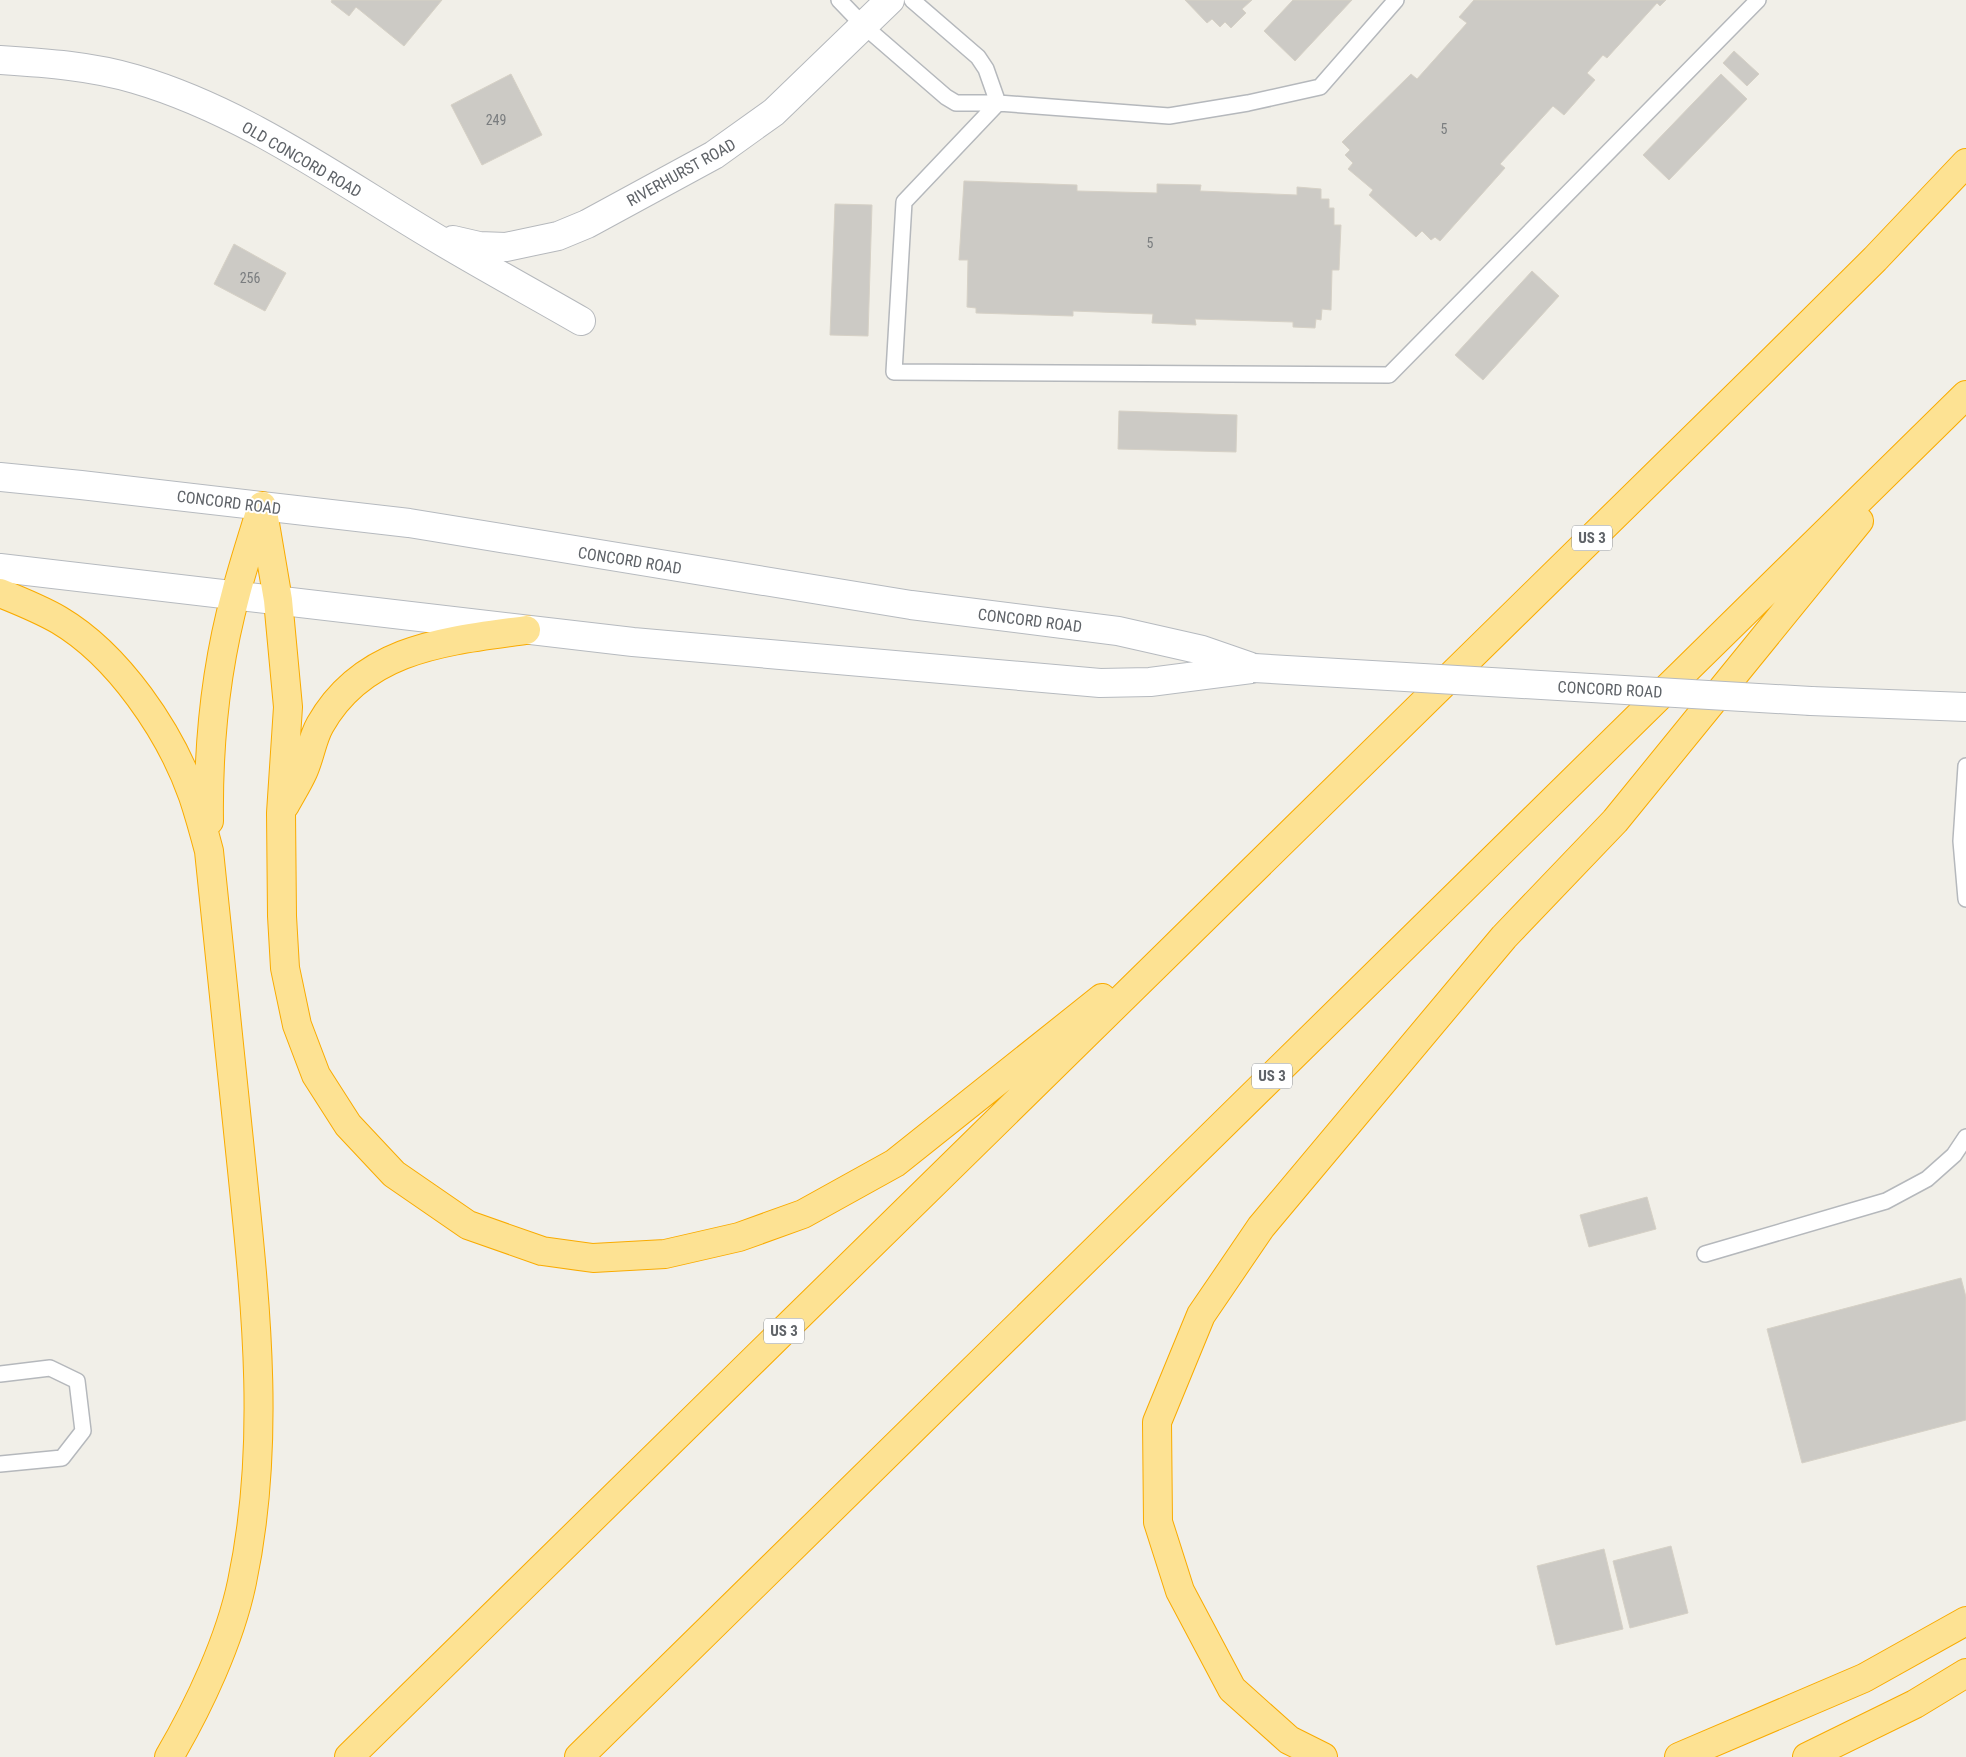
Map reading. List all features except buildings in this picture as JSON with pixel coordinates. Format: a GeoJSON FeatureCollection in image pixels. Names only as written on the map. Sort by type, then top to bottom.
{"type":"FeatureCollection","features":[{"type":"Feature","properties":{"kind":"highway","name":"US 3"},"geometry":{"type":"LineString","coordinates":[[349,1757],[1770,363],[1875,259],[1966,163]]}},
{"type":"Feature","properties":{"kind":"highway","name":"US 3"},"geometry":{"type":"LineString","coordinates":[[578,1757],[1966,395]]}},
{"type":"Feature","properties":{"kind":"highway"},"geometry":{"type":"LineString","coordinates":[[1323,1757],[1289,1740],[1232,1689],[1180,1591],[1158,1522],[1157,1422],[1201,1315],[1261,1227],[1504,937],[1615,822],[1945,416]]}},
{"type":"Feature","properties":{"kind":"highway"},"geometry":{"type":"LineString","coordinates":[[262,506],[278,600],[288,706],[281,813],[284,968],[297,1025],[316,1075],[348,1125],[394,1174],[468,1225],[542,1251],[593,1258],[665,1254],[738,1237],[803,1214],[895,1163],[1219,905]]}},
{"type":"Feature","properties":{"kind":"highway"},"geometry":{"type":"LineString","coordinates":[[169,1757],[190,1721],[222,1646],[242,1582],[256,1488],[260,1376],[254,1291],[209,850],[208,778],[214,722],[236,595],[262,506]]}},
{"type":"Feature","properties":{"kind":"highway"},"geometry":{"type":"LineString","coordinates":[[0,593],[59,620],[94,646],[125,679],[150,711],[175,756],[192,795],[209,850]]}},
{"type":"Feature","properties":{"kind":"highway"},"geometry":{"type":"LineString","coordinates":[[281,813],[303,773],[319,726],[339,697],[368,671],[406,653],[456,640],[526,630]]}},
{"type":"Feature","properties":{"kind":"highway"},"geometry":{"type":"LineString","coordinates":[[1679,1757],[1864,1678],[1966,1622]]}},
{"type":"Feature","properties":{"kind":"highway"},"geometry":{"type":"LineString","coordinates":[[1807,1757],[1915,1704],[1966,1673]]}},
{"type":"Feature","properties":{"kind":"main road","name":"RIVERHURST ROAD"},"geometry":{"type":"LineString","coordinates":[[427,233],[479,246],[506,247],[558,236],[587,224],[714,155],[745,135],[774,112],[890,0]]}},
{"type":"Feature","properties":{"kind":"main road","name":"OLD CONCORD ROAD"},"geometry":{"type":"LineString","coordinates":[[0,60],[92,69],[135,79],[176,93],[259,132],[427,233],[581,321]]}},
{"type":"Feature","properties":{"kind":"main road","name":"CONCORD ROAD"},"geometry":{"type":"LineString","coordinates":[[0,478],[409,524],[911,605],[1118,632],[1192,648],[1254,668]]}},
{"type":"Feature","properties":{"kind":"main road","name":"CONCORD ROAD"},"geometry":{"type":"LineString","coordinates":[[0,568],[633,642],[1100,683],[1150,682],[1254,668],[1811,701],[1966,707]]}},
{"type":"Feature","properties":{"kind":"lane"},"geometry":{"type":"LineString","coordinates":[[839,0],[864,26],[946,97],[956,103],[998,103],[1169,116],[1248,103],[1320,87],[1396,0]]}},
{"type":"Feature","properties":{"kind":"lane"},"geometry":{"type":"LineString","coordinates":[[912,0],[978,57],[986,69],[998,103]]}},
{"type":"Feature","properties":{"kind":"lane"},"geometry":{"type":"LineString","coordinates":[[998,103],[904,202],[894,372],[1389,375],[1758,0]]}},
{"type":"Feature","properties":{"kind":"lane"},"geometry":{"type":"LineString","coordinates":[[1966,766],[1961,841],[1966,899]]}},
{"type":"Feature","properties":{"kind":"lane"},"geometry":{"type":"LineString","coordinates":[[1705,1254],[1886,1200],[1927,1179],[1954,1155],[1966,1137]]}},
{"type":"Feature","properties":{"kind":"lane"},"geometry":{"type":"LineString","coordinates":[[0,1374],[50,1368],[78,1381],[82,1431],[62,1458],[0,1464]]}}]}
